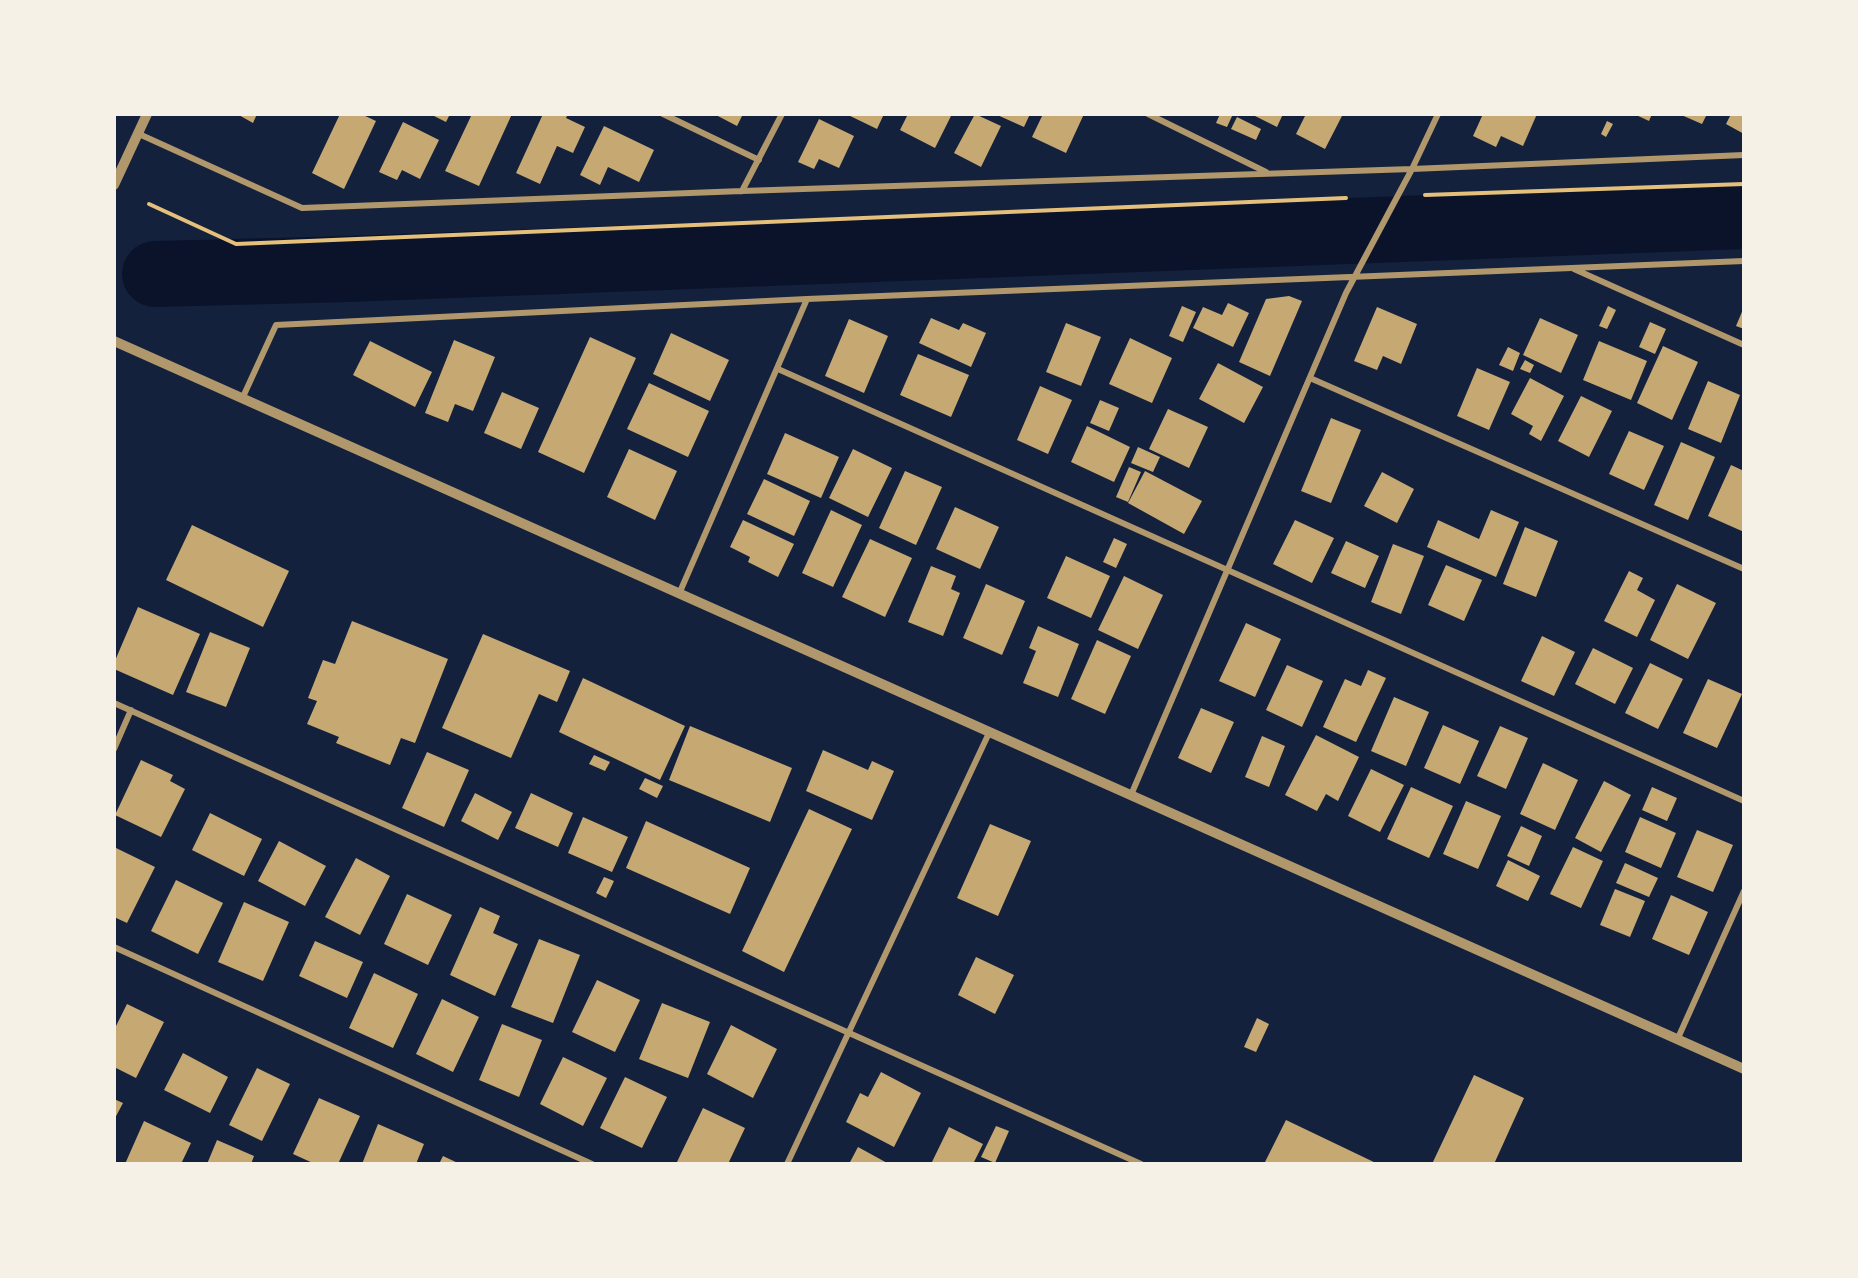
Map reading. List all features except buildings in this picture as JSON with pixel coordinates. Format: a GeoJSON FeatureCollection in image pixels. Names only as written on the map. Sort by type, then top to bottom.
{"type":"FeatureCollection","features":[{"type":"Feature","properties":{"kind":"street"},"geometry":{"type":"LineString","coordinates":[[114,185],[147,114]]}},
{"type":"Feature","properties":{"kind":"street"},"geometry":{"type":"LineString","coordinates":[[663,114],[759,160]]}},
{"type":"Feature","properties":{"kind":"street"},"geometry":{"type":"LineString","coordinates":[[742,190],[782,114]]}},
{"type":"Feature","properties":{"kind":"street"},"geometry":{"type":"LineString","coordinates":[[1148,114],[1268,173]]}},
{"type":"Feature","properties":{"kind":"street"},"geometry":{"type":"LineString","coordinates":[[1131,795],[1355,276],[1412,169],[1437,114]]}},
{"type":"Feature","properties":{"kind":"street"},"geometry":{"type":"LineString","coordinates":[[139,134],[302,208],[742,190],[1412,169],[1744,155]]}},
{"type":"Feature","properties":{"kind":"street"},"geometry":{"type":"LineString","coordinates":[[242,399],[276,325],[807,299],[1744,261]]}},
{"type":"Feature","properties":{"kind":"street"},"geometry":{"type":"LineString","coordinates":[[1570,268],[1744,345]]}},
{"type":"Feature","properties":{"kind":"street"},"geometry":{"type":"LineString","coordinates":[[679,594],[807,299]]}},
{"type":"Feature","properties":{"kind":"street"},"geometry":{"type":"LineString","coordinates":[[114,341],[1744,1069]]}},
{"type":"Feature","properties":{"kind":"street"},"geometry":{"type":"LineString","coordinates":[[778,369],[1744,801]]}},
{"type":"Feature","properties":{"kind":"street"},"geometry":{"type":"LineString","coordinates":[[1310,378],[1744,569]]}},
{"type":"Feature","properties":{"kind":"street"},"geometry":{"type":"LineString","coordinates":[[114,703],[1141,1164]]}},
{"type":"Feature","properties":{"kind":"street"},"geometry":{"type":"LineString","coordinates":[[114,749],[130,710]]}},
{"type":"Feature","properties":{"kind":"street"},"geometry":{"type":"LineString","coordinates":[[787,1164],[989,733]]}},
{"type":"Feature","properties":{"kind":"street"},"geometry":{"type":"LineString","coordinates":[[1678,1038],[1744,891]]}},
{"type":"Feature","properties":{"kind":"street"},"geometry":{"type":"LineString","coordinates":[[114,947],[592,1164]]}},
{"type":"Feature","properties":{"kind":"path"},"geometry":{"type":"LineString","coordinates":[[1425,195],[1744,184]]}},
{"type":"Feature","properties":{"kind":"path"},"geometry":{"type":"LineString","coordinates":[[149,204],[236,244],[1346,198]]}},
{"type":"Feature","properties":{"kind":"waterway"},"geometry":{"type":"LineString","coordinates":[[155,274],[349,269],[1744,216]]}}]}
